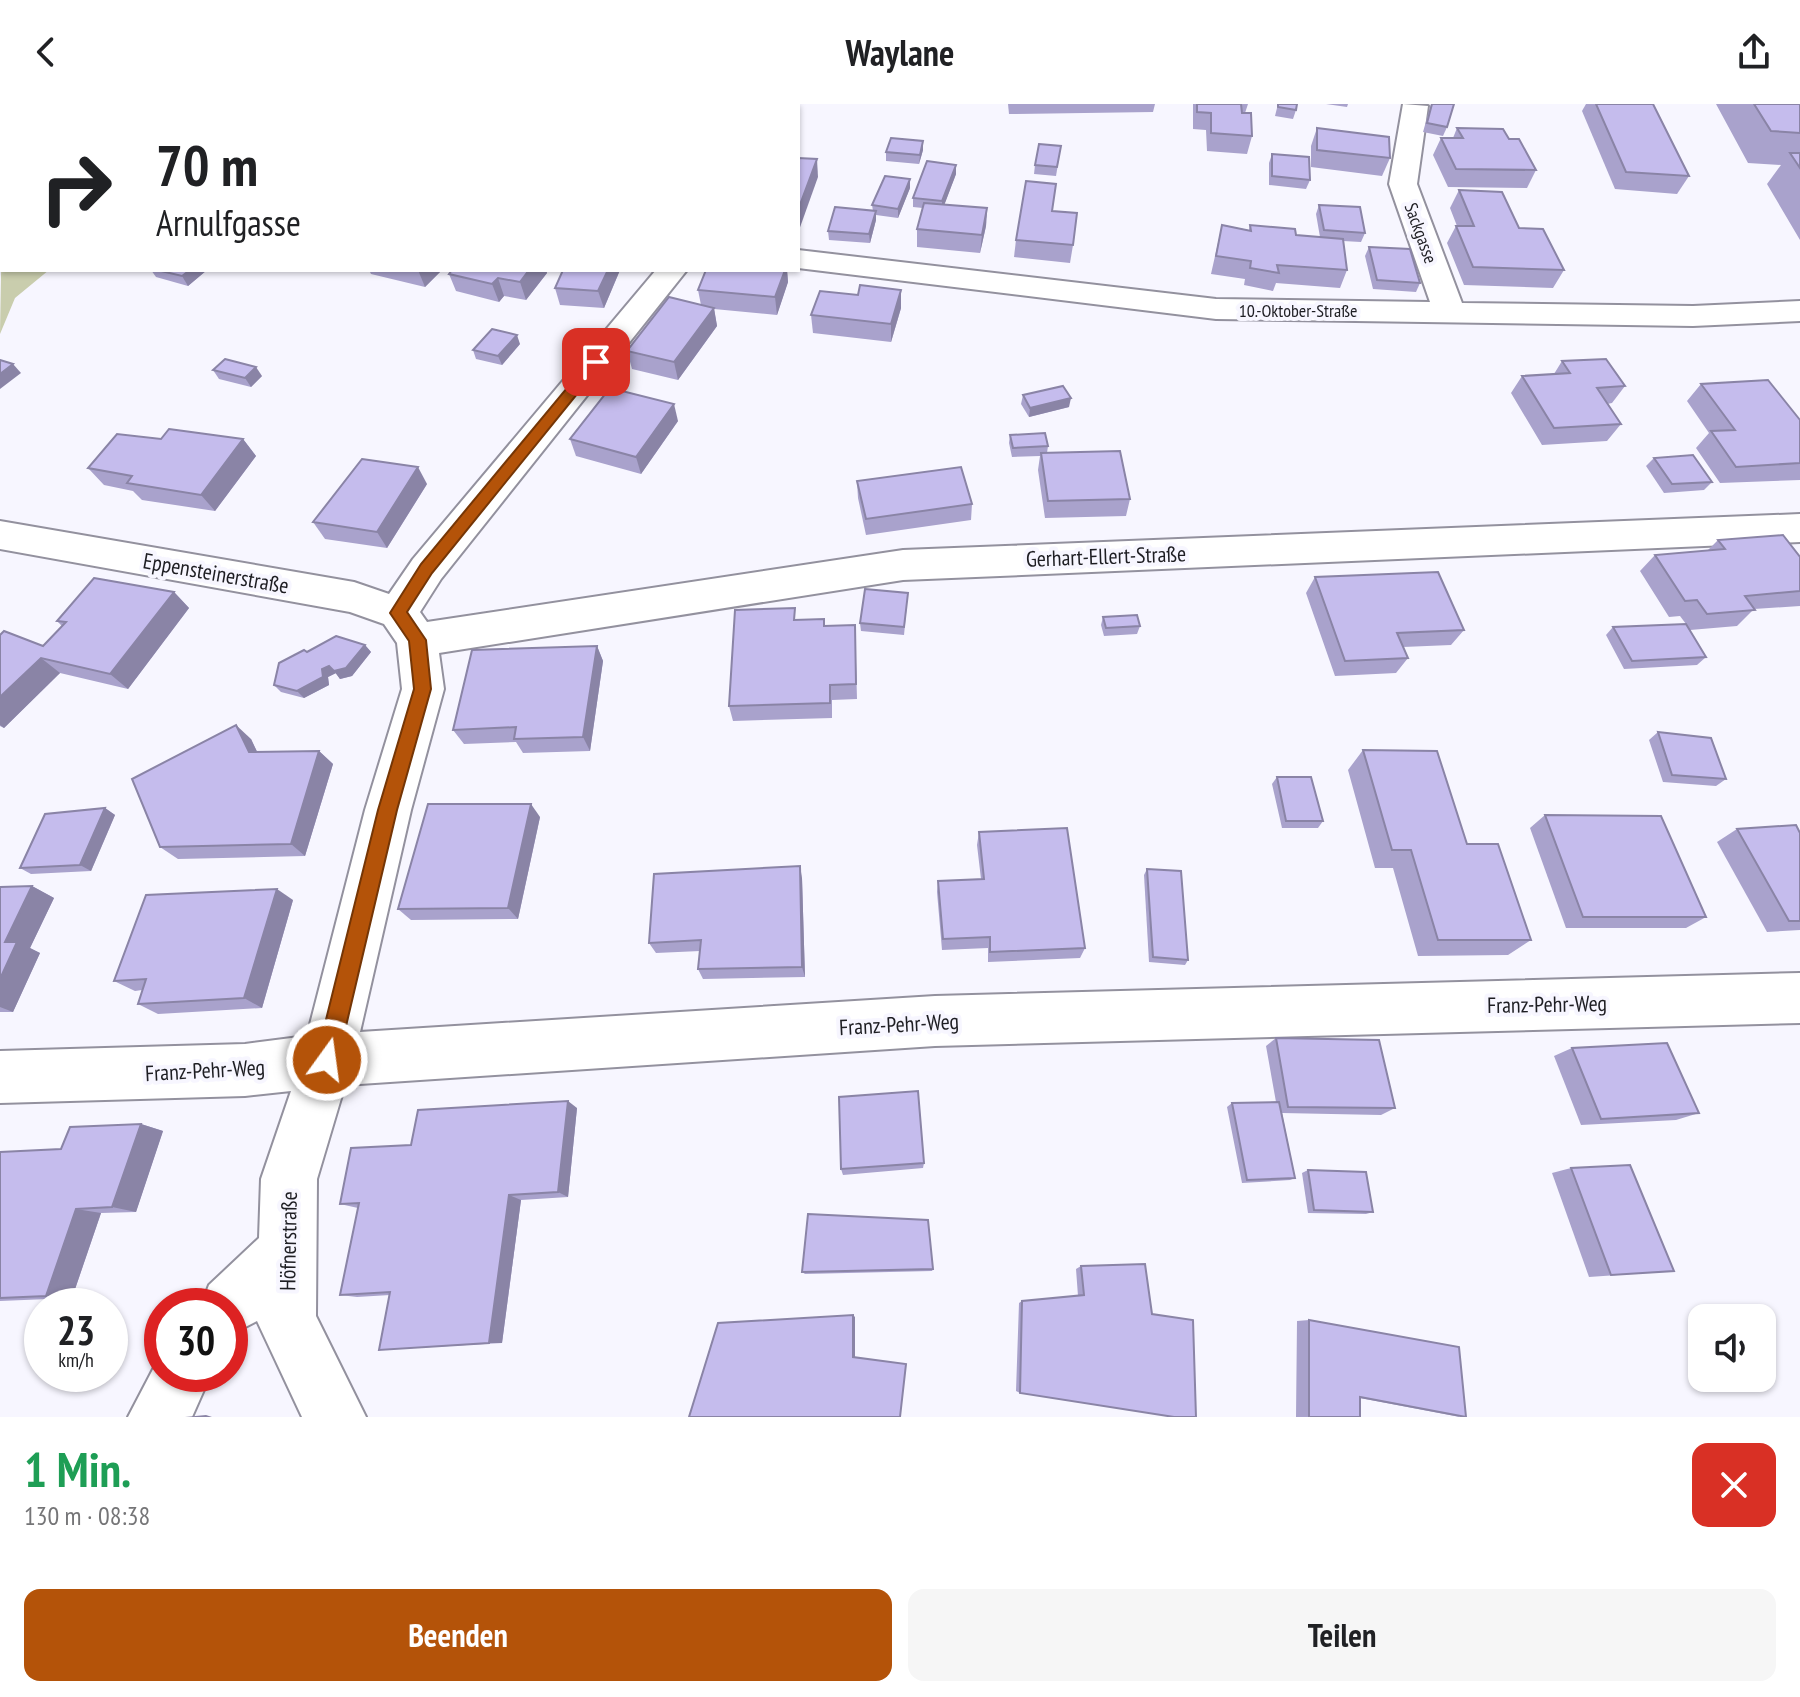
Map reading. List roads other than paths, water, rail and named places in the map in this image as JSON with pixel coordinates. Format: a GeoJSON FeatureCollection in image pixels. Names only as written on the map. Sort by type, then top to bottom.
{"type":"FeatureCollection","features":[{"type":"Feature","properties":{"kind":"street","name":"Sackgasse"},"geometry":{"type":"LineString","coordinates":[[1415,106],[1403,184],[1449,311]]}},
{"type":"Feature","properties":{"kind":"street","name":"10.-Oktober-Straße"},"geometry":{"type":"LineString","coordinates":[[800,259],[1216,309],[1693,316],[1800,311]]}},
{"type":"Feature","properties":{"kind":"street"},"geometry":{"type":"LineString","coordinates":[[408,626],[427,569],[670,272]]}},
{"type":"Feature","properties":{"kind":"street","name":"Gerhart-Ellert-Straße"},"geometry":{"type":"LineString","coordinates":[[408,626],[903,565],[1800,528]]}},
{"type":"Feature","properties":{"kind":"street","name":"Eppensteinerstraße"},"geometry":{"type":"LineString","coordinates":[[0,535],[354,597],[408,626]]}},
{"type":"Feature","properties":{"kind":"street","name":"Höfnerstraße"},"geometry":{"type":"LineString","coordinates":[[335,1417],[286,1320],[289,1179],[327,1060],[388,810],[423,689],[408,626]]}},
{"type":"Feature","properties":{"kind":"street","name":"Franz-Pehr-Weg"},"geometry":{"type":"LineString","coordinates":[[0,1077],[245,1070],[327,1060],[935,1021],[1800,998]]}},
{"type":"Feature","properties":{"kind":"street"},"geometry":{"type":"LineString","coordinates":[[248,1289],[288,1250]]}},
{"type":"Feature","properties":{"kind":"street"},"geometry":{"type":"LineString","coordinates":[[159,1417],[172,1392]]}}]}
